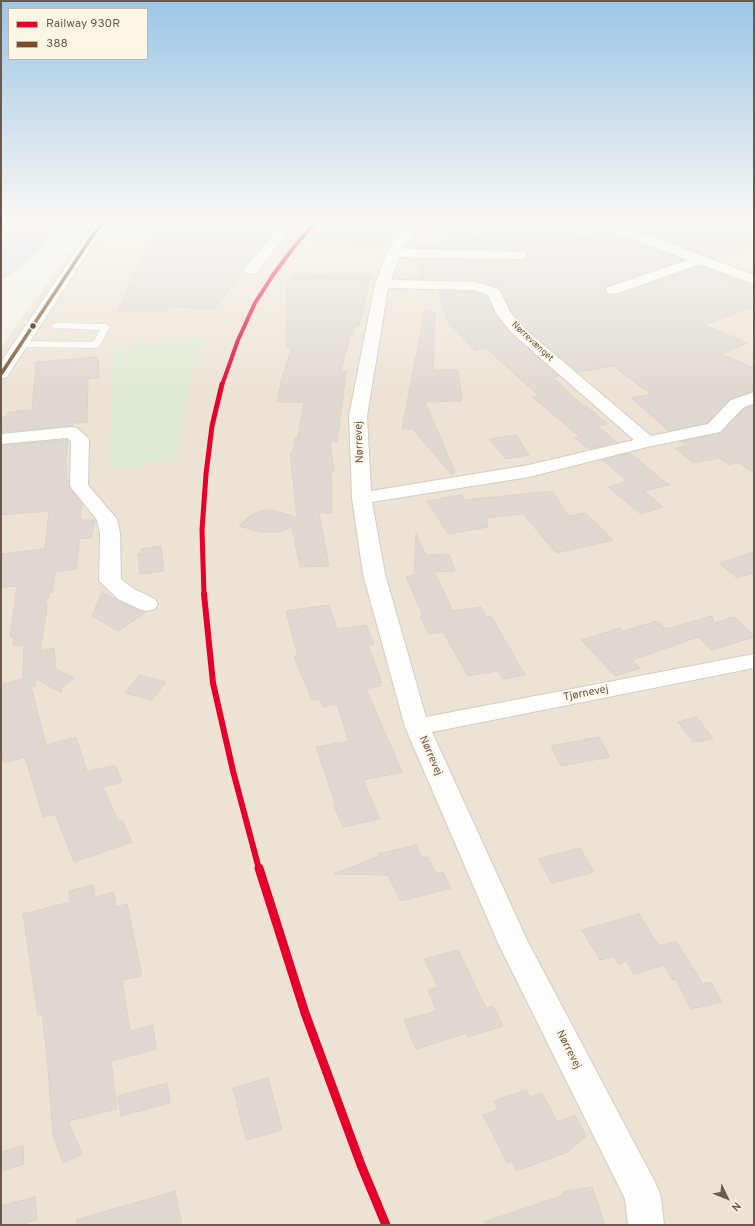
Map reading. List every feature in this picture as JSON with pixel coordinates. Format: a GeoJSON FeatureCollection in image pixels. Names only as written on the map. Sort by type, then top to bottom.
{"type":"FeatureCollection","features":[{"type":"Feature","properties":{"kind":"street"},"geometry":{"type":"LineString","coordinates":[[1,374],[63,280]]}},
{"type":"Feature","properties":{"kind":"street","name":"Nørrevej"},"geometry":{"type":"LineString","coordinates":[[383,280],[358,416],[362,498],[374,574],[417,727],[513,943],[643,1197],[646,1225]]}},
{"type":"Feature","properties":{"kind":"street"},"geometry":{"type":"LineString","coordinates":[[613,290],[641,280]]}},
{"type":"Feature","properties":{"kind":"street","name":"Nørrevænget"},"geometry":{"type":"LineString","coordinates":[[382,284],[475,286],[494,292],[503,313],[517,330],[647,442]]}},
{"type":"Feature","properties":{"kind":"street"},"geometry":{"type":"LineString","coordinates":[[362,498],[529,471],[647,442],[714,428],[737,404],[754,397]]}},
{"type":"Feature","properties":{"kind":"street"},"geometry":{"type":"LineString","coordinates":[[1,439],[71,432],[80,439],[79,486],[107,519],[110,533],[110,581],[126,594],[147,604]]}},
{"type":"Feature","properties":{"kind":"street","name":"Tjørnevej"},"geometry":{"type":"LineString","coordinates":[[417,727],[754,661]]}},
{"type":"Feature","properties":{"kind":"lane"},"geometry":{"type":"LineString","coordinates":[[21,344],[96,345],[106,327],[56,326]]}},
{"type":"Feature","properties":{"kind":"path"},"geometry":{"type":"LineString","coordinates":[[669,304],[745,280]]}},
{"type":"Feature","properties":{"kind":"shaded area"},"geometry":{"type":"Polygon","coordinates":[[[49,280],[754,280],[754,1225],[1,1225],[1,347],[49,280]]]}},
{"type":"Feature","properties":{"kind":"green space"},"geometry":{"type":"Polygon","coordinates":[[[207,336],[190,378],[177,457],[140,466],[110,468],[113,350],[140,344],[207,336]]]}},
{"type":"Feature","properties":{"kind":"building"},"geometry":{"type":"Polygon","coordinates":[[[132,280],[236,280],[213,310],[169,306],[167,311],[118,311],[132,280]]]}},
{"type":"Feature","properties":{"kind":"building"},"geometry":{"type":"Polygon","coordinates":[[[288,280],[369,280],[364,289],[368,289],[359,326],[355,326],[353,335],[350,335],[341,371],[346,371],[337,442],[330,442],[334,472],[331,472],[332,513],[319,513],[329,566],[300,567],[292,527],[279,532],[261,532],[239,526],[252,514],[262,511],[271,510],[297,517],[290,453],[293,453],[295,438],[298,438],[304,402],[277,402],[281,381],[292,347],[286,346],[288,280]]]}},
{"type":"Feature","properties":{"kind":"building"},"geometry":{"type":"Polygon","coordinates":[[[476,280],[625,280],[608,286],[605,291],[608,294],[618,294],[658,280],[734,280],[754,288],[754,306],[704,325],[747,343],[721,354],[754,368],[754,391],[730,399],[707,423],[669,431],[631,398],[651,394],[613,366],[578,372],[523,326],[511,311],[499,288],[476,280]]]}},
{"type":"Feature","properties":{"kind":"building"},"geometry":{"type":"Polygon","coordinates":[[[439,291],[474,291],[487,296],[495,314],[511,334],[559,376],[553,377],[584,407],[586,406],[607,424],[597,426],[617,442],[589,449],[575,438],[580,437],[532,397],[539,396],[486,348],[475,350],[448,323],[439,291]]]}},
{"type":"Feature","properties":{"kind":"building"},"geometry":{"type":"Polygon","coordinates":[[[425,311],[435,312],[433,370],[458,370],[462,401],[425,402],[455,472],[452,475],[413,429],[402,429],[425,311]]]}},
{"type":"Feature","properties":{"kind":"building"},"geometry":{"type":"Polygon","coordinates":[[[98,357],[99,378],[88,379],[87,422],[73,423],[73,426],[1,432],[1,417],[6,417],[9,412],[32,410],[36,362],[98,357]]]}},
{"type":"Feature","properties":{"kind":"building"},"geometry":{"type":"Polygon","coordinates":[[[754,405],[754,473],[738,462],[730,465],[720,458],[693,463],[675,448],[686,446],[681,441],[720,433],[744,409],[754,405]]]}},
{"type":"Feature","properties":{"kind":"building"},"geometry":{"type":"Polygon","coordinates":[[[516,435],[529,455],[506,459],[489,439],[516,435]]]}},
{"type":"Feature","properties":{"kind":"building"},"geometry":{"type":"Polygon","coordinates":[[[68,440],[66,464],[67,481],[69,480],[69,487],[82,504],[80,520],[95,520],[91,538],[80,539],[76,569],[55,572],[52,593],[50,592],[48,599],[45,597],[47,608],[40,651],[54,648],[56,669],[74,678],[61,688],[62,693],[36,679],[35,687],[31,686],[46,745],[76,737],[87,772],[115,765],[122,782],[103,787],[118,821],[122,820],[132,842],[74,862],[55,814],[43,817],[25,757],[4,763],[1,749],[1,684],[23,679],[23,673],[21,671],[23,671],[24,645],[13,645],[14,637],[10,637],[17,586],[1,587],[1,554],[45,549],[49,511],[1,515],[1,445],[68,440]]]}},
{"type":"Feature","properties":{"kind":"building"},"geometry":{"type":"Polygon","coordinates":[[[630,453],[669,485],[644,491],[663,507],[641,514],[608,487],[628,481],[602,460],[630,453]]]}},
{"type":"Feature","properties":{"kind":"building"},"geometry":{"type":"Polygon","coordinates":[[[552,491],[568,516],[586,513],[613,540],[556,553],[523,514],[486,518],[488,527],[448,534],[427,501],[462,495],[465,500],[552,491]]]}},
{"type":"Feature","properties":{"kind":"building"},"geometry":{"type":"Polygon","coordinates":[[[416,534],[426,555],[449,554],[455,571],[434,572],[453,611],[481,607],[486,617],[491,616],[525,675],[503,679],[498,671],[468,676],[443,632],[429,634],[420,616],[423,615],[406,577],[414,575],[416,534]]]}},
{"type":"Feature","properties":{"kind":"building"},"geometry":{"type":"Polygon","coordinates":[[[161,546],[164,571],[140,574],[138,554],[142,553],[141,549],[161,546]]]}},
{"type":"Feature","properties":{"kind":"building"},"geometry":{"type":"Polygon","coordinates":[[[754,552],[754,573],[737,578],[719,563],[754,552]]]}},
{"type":"Feature","properties":{"kind":"building"},"geometry":{"type":"Polygon","coordinates":[[[102,592],[145,613],[118,631],[92,616],[102,592]]]}},
{"type":"Feature","properties":{"kind":"building"},"geometry":{"type":"Polygon","coordinates":[[[329,605],[337,629],[366,625],[374,644],[368,645],[382,683],[380,683],[381,686],[366,689],[402,772],[363,780],[380,819],[343,827],[333,803],[335,802],[316,747],[349,741],[337,704],[323,707],[320,699],[312,700],[294,657],[298,657],[286,611],[329,605]]]}},
{"type":"Feature","properties":{"kind":"building"},"geometry":{"type":"Polygon","coordinates":[[[712,616],[714,623],[734,617],[754,635],[754,637],[712,650],[698,637],[632,660],[640,668],[615,676],[581,640],[620,628],[623,631],[657,621],[666,629],[712,616]]]}},
{"type":"Feature","properties":{"kind":"building"},"geometry":{"type":"Polygon","coordinates":[[[139,675],[166,682],[152,700],[125,693],[139,675]]]}},
{"type":"Feature","properties":{"kind":"building"},"geometry":{"type":"Polygon","coordinates":[[[697,717],[713,739],[693,742],[678,722],[697,717]]]}},
{"type":"Feature","properties":{"kind":"building"},"geometry":{"type":"Polygon","coordinates":[[[599,737],[610,757],[561,766],[551,746],[599,737]]]}},
{"type":"Feature","properties":{"kind":"building"},"geometry":{"type":"Polygon","coordinates":[[[416,845],[422,858],[428,857],[436,874],[443,872],[451,888],[401,901],[388,875],[334,874],[379,856],[378,854],[416,845]]]}},
{"type":"Feature","properties":{"kind":"building"},"geometry":{"type":"Polygon","coordinates":[[[580,848],[594,872],[552,883],[538,859],[580,848]]]}},
{"type":"Feature","properties":{"kind":"building"},"geometry":{"type":"Polygon","coordinates":[[[93,885],[95,897],[114,892],[116,907],[127,904],[142,976],[122,980],[130,1031],[153,1025],[156,1049],[111,1061],[117,1109],[68,1121],[82,1154],[63,1163],[53,1135],[42,1013],[38,1015],[23,914],[70,902],[69,891],[93,885]]]}},
{"type":"Feature","properties":{"kind":"building"},"geometry":{"type":"Polygon","coordinates":[[[639,914],[659,946],[676,941],[703,984],[711,982],[722,1002],[691,1009],[676,979],[673,980],[664,965],[634,974],[626,961],[618,964],[614,956],[600,960],[582,930],[639,914]]]}},
{"type":"Feature","properties":{"kind":"building"},"geometry":{"type":"Polygon","coordinates":[[[458,950],[486,1008],[493,1006],[503,1026],[468,1037],[467,1033],[416,1049],[404,1020],[437,1011],[428,990],[438,987],[424,959],[458,950]]]}},
{"type":"Feature","properties":{"kind":"building"},"geometry":{"type":"Polygon","coordinates":[[[268,1078],[282,1130],[246,1140],[233,1088],[268,1078]]]}},
{"type":"Feature","properties":{"kind":"building"},"geometry":{"type":"Polygon","coordinates":[[[167,1083],[170,1103],[121,1116],[118,1096],[167,1083]]]}},
{"type":"Feature","properties":{"kind":"building"},"geometry":{"type":"Polygon","coordinates":[[[526,1090],[530,1097],[542,1093],[557,1122],[575,1115],[586,1136],[568,1152],[516,1171],[512,1161],[507,1163],[483,1115],[498,1110],[494,1101],[526,1090]]]}},
{"type":"Feature","properties":{"kind":"building"},"geometry":{"type":"Polygon","coordinates":[[[23,1146],[24,1164],[1,1171],[1,1152],[23,1146]]]}},
{"type":"Feature","properties":{"kind":"building"},"geometry":{"type":"Polygon","coordinates":[[[592,1187],[605,1225],[485,1225],[484,1222],[564,1195],[563,1192],[592,1187]]]}},
{"type":"Feature","properties":{"kind":"building"},"geometry":{"type":"Polygon","coordinates":[[[175,1191],[182,1225],[77,1225],[76,1220],[175,1191]]]}},
{"type":"Feature","properties":{"kind":"building"},"geometry":{"type":"Polygon","coordinates":[[[35,1197],[37,1220],[19,1225],[1,1225],[1,1206],[35,1197]]]}},
{"type":"Feature","properties":{"kind":"rail line","name":"930R"},"geometry":{"type":"LineString","coordinates":[[270,280],[255,303],[238,340],[224,377],[212,426],[206,474],[202,530],[204,601],[213,683],[233,771],[260,873],[305,1013],[361,1165],[386,1225]]}},
{"type":"Feature","properties":{"kind":"transit line","name":"388"},"geometry":{"type":"LineString","coordinates":[[1,374],[63,280]]}}]}
